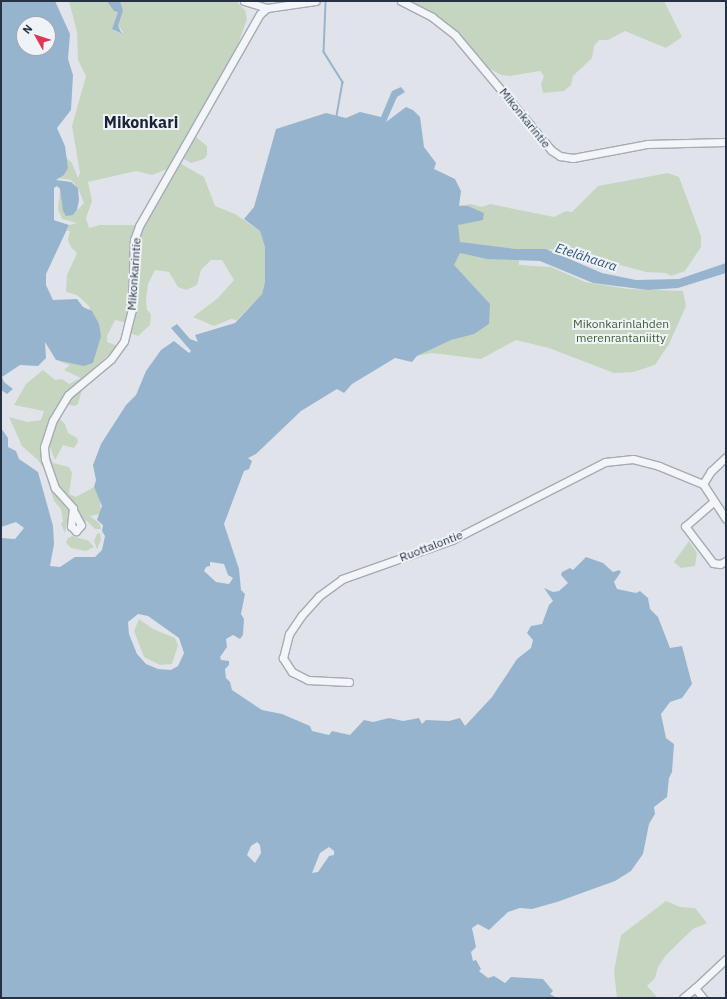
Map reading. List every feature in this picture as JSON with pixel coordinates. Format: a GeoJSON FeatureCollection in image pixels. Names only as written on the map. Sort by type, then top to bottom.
{"type":"FeatureCollection","features":[{"type":"Feature","properties":{"kind":"street"},"geometry":{"type":"LineString","coordinates":[[244,1],[267,8],[315,1]]}},
{"type":"Feature","properties":{"kind":"street","name":"Mikonkarintie"},"geometry":{"type":"LineString","coordinates":[[401,1],[432,17],[455,34],[551,150],[560,156],[573,158],[647,144],[726,142]]}},
{"type":"Feature","properties":{"kind":"street","name":"Mikonkarintie"},"geometry":{"type":"LineString","coordinates":[[74,512],[71,504],[55,488],[44,459],[44,447],[51,424],[68,395],[112,359],[124,341],[132,310],[134,240],[138,229],[253,25],[267,8]]}},
{"type":"Feature","properties":{"kind":"street"},"geometry":{"type":"LineString","coordinates":[[726,457],[711,471],[703,484],[713,502],[726,519]]}},
{"type":"Feature","properties":{"kind":"street","name":"Ruottalontie"},"geometry":{"type":"LineString","coordinates":[[349,682],[308,680],[292,672],[283,658],[288,634],[302,615],[319,596],[342,579],[452,540],[605,462],[624,458],[637,459],[703,484]]}},
{"type":"Feature","properties":{"kind":"street"},"geometry":{"type":"LineString","coordinates":[[713,502],[686,524],[693,537],[709,559],[718,565],[726,561]]}},
{"type":"Feature","properties":{"kind":"street"},"geometry":{"type":"LineString","coordinates":[[683,998],[726,959]]}},
{"type":"Feature","properties":{"kind":"street"},"geometry":{"type":"LineString","coordinates":[[695,988],[703,998]]}},
{"type":"Feature","properties":{"kind":"green space"},"geometry":{"type":"Polygon","coordinates":[[[69,1],[107,1],[118,12],[112,29],[120,34],[123,32],[118,26],[123,11],[120,1],[236,1],[245,10],[247,19],[237,47],[167,169],[152,175],[136,171],[88,182],[92,201],[86,218],[89,228],[100,225],[138,225],[128,323],[115,320],[107,336],[107,342],[118,346],[71,389],[43,446],[41,459],[53,488],[57,496],[70,507],[65,533],[61,524],[63,521],[61,509],[54,501],[44,469],[38,460],[22,446],[9,417],[28,422],[41,420],[44,411],[14,405],[26,384],[43,370],[55,380],[62,379],[69,384],[81,378],[64,370],[70,365],[60,362],[90,310],[89,306],[77,295],[66,292],[67,275],[77,253],[71,247],[68,240],[70,231],[67,231],[69,225],[77,223],[62,219],[58,209],[60,189],[62,200],[73,215],[84,203],[78,188],[71,180],[58,178],[64,175],[68,168],[66,157],[72,163],[78,178],[80,173],[72,126],[86,76],[78,60],[77,32],[69,1]]]}},
{"type":"Feature","properties":{"kind":"green space"},"geometry":{"type":"Polygon","coordinates":[[[407,1],[664,1],[682,37],[666,48],[625,31],[608,40],[599,40],[594,46],[592,58],[573,76],[571,85],[564,91],[543,93],[541,84],[544,76],[540,71],[510,76],[501,75],[488,68],[464,39],[447,24],[407,1]]]}},
{"type":"Feature","properties":{"kind":"green space"},"geometry":{"type":"Polygon","coordinates":[[[196,137],[207,146],[207,155],[204,159],[191,163],[182,158],[192,140],[196,137]]]}},
{"type":"Feature","properties":{"kind":"green space"},"geometry":{"type":"Polygon","coordinates":[[[178,162],[204,177],[215,206],[235,214],[260,231],[265,247],[265,282],[262,294],[237,320],[231,319],[214,326],[193,317],[218,298],[234,280],[222,260],[211,260],[201,270],[197,285],[186,290],[178,287],[169,272],[155,270],[148,284],[146,300],[147,310],[151,314],[150,325],[138,336],[130,333],[134,320],[137,236],[178,162]]]}},
{"type":"Feature","properties":{"kind":"green space","name":"Mikonkarinlahden merenrantaniitty"},"geometry":{"type":"Polygon","coordinates":[[[668,173],[679,177],[701,236],[701,247],[685,271],[671,276],[666,273],[646,272],[609,262],[580,248],[518,251],[519,265],[551,267],[585,282],[628,289],[683,291],[686,306],[669,344],[655,365],[633,372],[614,373],[549,348],[516,340],[481,359],[432,353],[417,356],[428,351],[402,212],[471,204],[482,207],[490,204],[554,217],[566,211],[572,212],[598,186],[668,173]]]}},
{"type":"Feature","properties":{"kind":"green space"},"geometry":{"type":"Polygon","coordinates":[[[84,383],[78,404],[75,406],[64,404],[84,383]]]}},
{"type":"Feature","properties":{"kind":"green space"},"geometry":{"type":"Polygon","coordinates":[[[58,417],[65,424],[68,433],[77,438],[78,442],[74,448],[63,445],[55,460],[48,442],[58,417]]]}},
{"type":"Feature","properties":{"kind":"green space"},"geometry":{"type":"Polygon","coordinates":[[[46,445],[53,463],[69,467],[72,473],[69,494],[76,497],[94,487],[100,500],[101,514],[90,516],[100,524],[101,529],[95,529],[87,521],[82,521],[75,505],[60,492],[49,466],[46,445]]]}},
{"type":"Feature","properties":{"kind":"green space"},"geometry":{"type":"Polygon","coordinates":[[[100,533],[101,540],[97,549],[94,541],[97,534],[100,533]]]}},
{"type":"Feature","properties":{"kind":"green space"},"geometry":{"type":"Polygon","coordinates":[[[72,536],[89,541],[94,547],[86,551],[71,548],[66,543],[68,538],[72,536]]]}},
{"type":"Feature","properties":{"kind":"green space"},"geometry":{"type":"Polygon","coordinates":[[[689,541],[697,553],[695,566],[681,568],[674,562],[689,541]]]}},
{"type":"Feature","properties":{"kind":"green space"},"geometry":{"type":"Polygon","coordinates":[[[139,619],[153,629],[175,638],[178,645],[172,664],[160,665],[144,657],[134,631],[139,619]]]}},
{"type":"Feature","properties":{"kind":"green space"},"geometry":{"type":"Polygon","coordinates":[[[666,901],[680,907],[695,908],[707,923],[693,929],[666,955],[658,967],[655,978],[647,986],[658,998],[617,998],[614,971],[621,935],[666,901]]]}},
{"type":"Feature","properties":{"kind":"water"},"geometry":{"type":"Polygon","coordinates":[[[1,1],[55,1],[70,34],[68,59],[73,75],[71,110],[57,128],[65,146],[68,168],[64,175],[56,180],[71,182],[78,188],[79,200],[77,210],[73,215],[66,216],[63,211],[60,189],[55,187],[54,220],[69,225],[46,274],[46,285],[53,300],[77,299],[83,307],[92,311],[99,324],[101,336],[93,363],[84,366],[56,360],[45,342],[46,358],[38,366],[20,365],[2,377],[4,382],[13,389],[7,394],[1,390],[1,1]]]}},
{"type":"Feature","properties":{"kind":"water"},"geometry":{"type":"Polygon","coordinates":[[[107,1],[120,1],[123,11],[118,26],[122,34],[112,29],[118,12],[114,11],[107,1]]]}},
{"type":"Feature","properties":{"kind":"water"},"geometry":{"type":"Polygon","coordinates":[[[401,87],[405,92],[397,97],[386,122],[406,107],[413,110],[420,117],[424,147],[436,163],[434,169],[455,179],[461,191],[459,206],[468,206],[484,213],[483,220],[458,225],[460,242],[515,249],[546,249],[602,273],[636,280],[679,279],[726,263],[726,273],[678,288],[648,290],[593,283],[540,261],[487,259],[460,253],[454,265],[490,304],[489,324],[474,334],[451,340],[417,356],[412,362],[395,358],[352,384],[344,393],[337,389],[301,411],[256,454],[248,458],[252,461],[249,469],[244,471],[224,524],[239,569],[241,590],[245,594],[241,614],[244,619],[243,635],[240,639],[233,635],[226,639],[227,647],[220,657],[221,660],[229,661],[229,665],[225,669],[226,678],[230,682],[232,690],[262,710],[282,714],[310,726],[312,731],[329,735],[332,731],[350,735],[364,720],[373,722],[389,718],[403,721],[419,718],[422,724],[426,720],[449,721],[460,718],[465,726],[492,697],[517,659],[531,648],[533,640],[527,633],[531,626],[542,624],[549,605],[553,601],[544,588],[553,592],[559,591],[568,583],[561,575],[562,572],[570,568],[573,570],[586,557],[603,563],[613,572],[619,570],[621,572],[614,582],[617,589],[636,593],[640,591],[648,598],[650,609],[658,617],[670,648],[682,646],[692,684],[682,698],[670,702],[661,714],[666,738],[674,744],[672,772],[669,778],[667,797],[654,807],[655,814],[649,824],[643,854],[631,871],[615,881],[557,902],[532,909],[520,908],[508,912],[489,930],[478,924],[472,928],[476,947],[471,952],[473,961],[476,960],[481,969],[479,971],[488,978],[494,976],[505,983],[511,977],[543,979],[553,991],[550,994],[557,998],[1,998],[1,538],[15,539],[24,528],[16,522],[1,527],[1,428],[8,438],[8,447],[16,451],[19,459],[38,472],[53,526],[54,544],[50,566],[60,567],[75,557],[95,557],[102,550],[105,536],[102,531],[103,525],[97,520],[102,506],[94,487],[96,480],[93,465],[101,444],[126,405],[136,395],[146,371],[161,350],[174,341],[189,353],[191,351],[171,328],[177,324],[190,339],[198,342],[195,335],[235,323],[262,294],[265,282],[265,247],[260,231],[244,219],[254,207],[276,129],[326,113],[346,118],[360,112],[381,117],[392,91],[401,87]],[[210,562],[210,566],[206,567],[204,571],[216,582],[229,584],[233,578],[228,575],[224,564],[210,562]],[[138,614],[128,622],[129,634],[137,654],[146,664],[158,669],[171,670],[178,666],[184,653],[179,638],[148,616],[138,614]],[[257,842],[251,846],[247,855],[255,863],[261,853],[260,845],[257,842]],[[329,847],[320,853],[312,873],[318,872],[329,856],[334,855],[334,851],[329,847]]]}},
{"type":"Feature","properties":{"kind":"pier"},"geometry":{"type":"Polygon","coordinates":[[[57,186],[60,189],[59,193],[56,189],[56,219],[71,225],[54,220],[54,188],[57,186]]]}},
{"type":"Feature","properties":{"kind":"waterway"},"geometry":{"type":"LineString","coordinates":[[326,3],[324,52],[343,82],[337,117]]}},
{"type":"Feature","properties":{"kind":"district","name":"Mikonkari"},"geometry":{"type":"Point","coordinates":[141,122]}},
{"type":"Feature","properties":{"kind":"water label","name":"Etelähaara"},"geometry":{"type":"Point","coordinates":[586,258]}}]}
